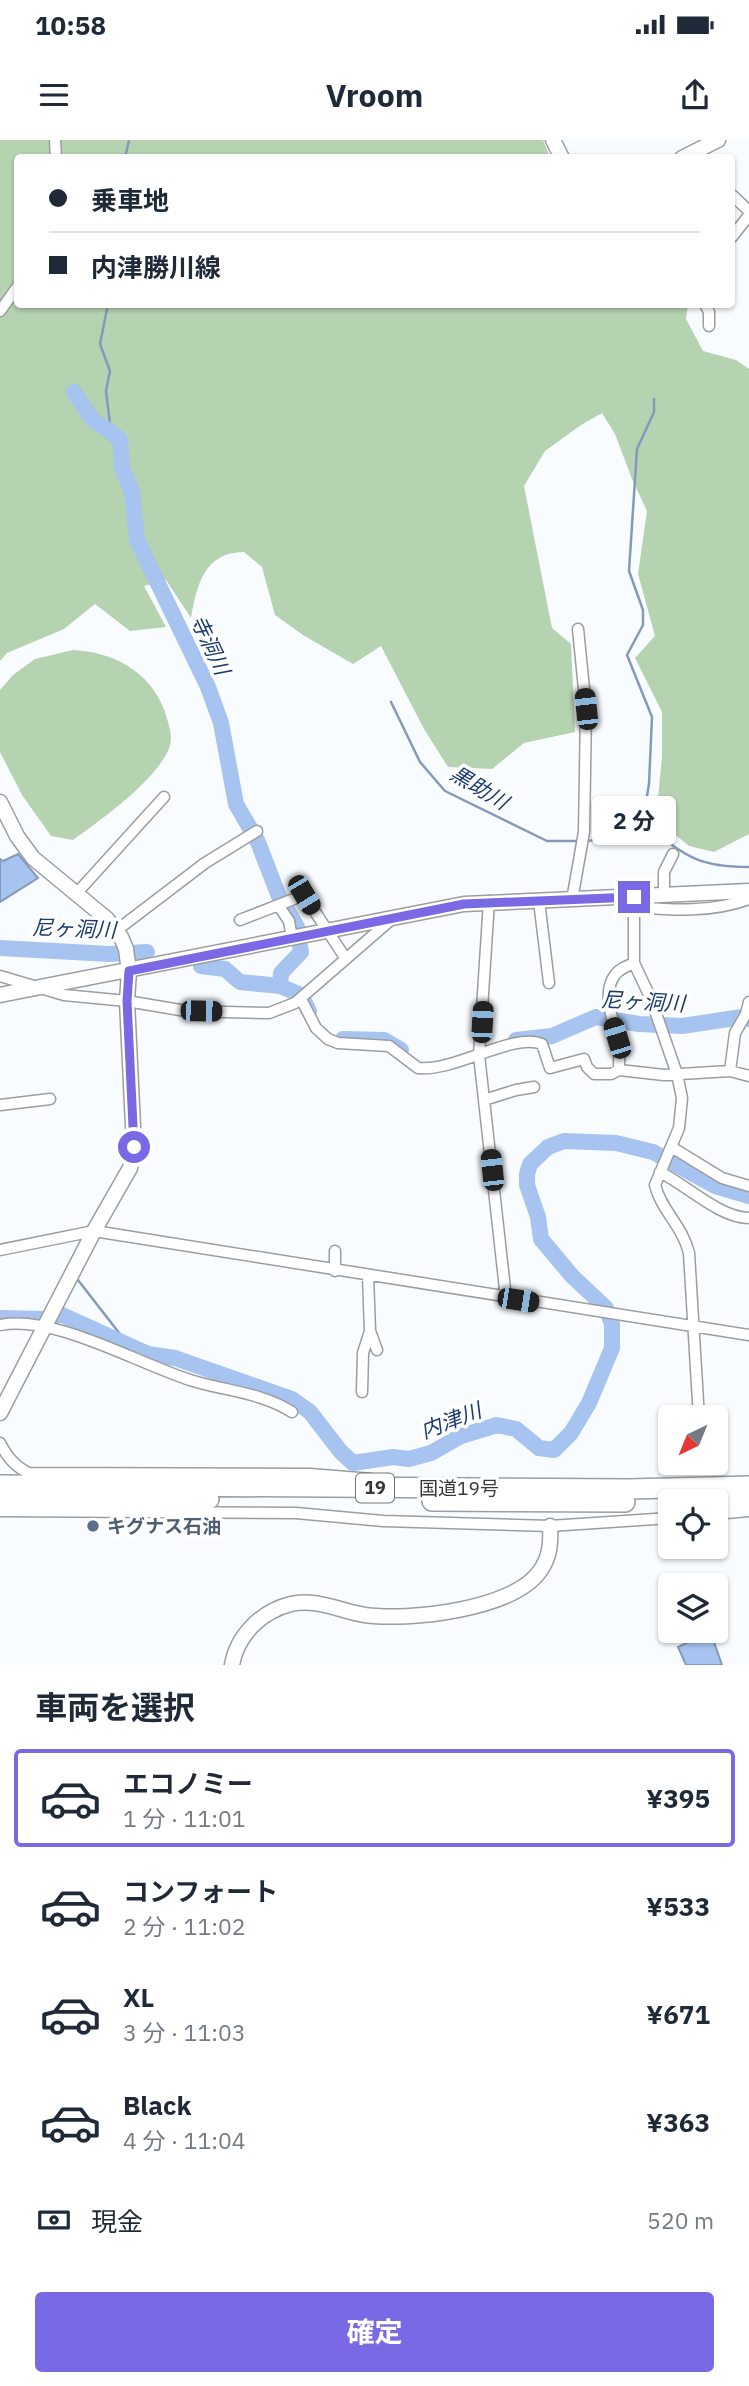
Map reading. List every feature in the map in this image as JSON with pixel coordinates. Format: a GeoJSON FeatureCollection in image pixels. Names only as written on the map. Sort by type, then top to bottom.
{"type":"FeatureCollection","features":[{"type":"Feature","properties":{"kind":"highway","name":"国道19号"},"geometry":{"type":"LineString","coordinates":[[0,1485],[629,1489],[749,1486]]}},
{"type":"Feature","properties":{"kind":"highway","name":"国道19号"},"geometry":{"type":"LineString","coordinates":[[0,1499],[288,1499],[541,1503],[749,1500]]}},
{"type":"Feature","properties":{"kind":"street"},"geometry":{"type":"LineString","coordinates":[[700,154],[718,140]]}},
{"type":"Feature","properties":{"kind":"street"},"geometry":{"type":"LineString","coordinates":[[735,198],[749,213],[735,233]]}},
{"type":"Feature","properties":{"kind":"street"},"geometry":{"type":"LineString","coordinates":[[0,311],[14,292]]}},
{"type":"Feature","properties":{"kind":"street"},"geometry":{"type":"LineString","coordinates":[[707,308],[709,326]]}},
{"type":"Feature","properties":{"kind":"street"},"geometry":{"type":"LineString","coordinates":[[572,900],[584,832],[586,709],[578,629]]}},
{"type":"Feature","properties":{"kind":"street"},"geometry":{"type":"LineString","coordinates":[[76,894],[164,797]]}},
{"type":"Feature","properties":{"kind":"street"},"geometry":{"type":"LineString","coordinates":[[0,802],[17,836],[33,858],[117,930],[127,960],[134,1147],[130,1168],[94,1231],[0,1413]]}},
{"type":"Feature","properties":{"kind":"street"},"geometry":{"type":"LineString","coordinates":[[117,930],[205,863],[257,831]]}},
{"type":"Feature","properties":{"kind":"street"},"geometry":{"type":"LineString","coordinates":[[664,896],[664,872],[673,854]]}},
{"type":"Feature","properties":{"kind":"street"},"geometry":{"type":"LineString","coordinates":[[634,902],[664,896],[749,891]]}},
{"type":"Feature","properties":{"kind":"street"},"geometry":{"type":"LineString","coordinates":[[240,920],[304,895],[346,959]]}},
{"type":"Feature","properties":{"kind":"street"},"geometry":{"type":"LineString","coordinates":[[0,995],[39,988],[127,960],[292,938],[489,901],[634,902],[692,911],[726,907],[749,899]]}},
{"type":"Feature","properties":{"kind":"street"},"geometry":{"type":"LineString","coordinates":[[489,901],[479,1055],[506,1298]]}},
{"type":"Feature","properties":{"kind":"street"},"geometry":{"type":"LineString","coordinates":[[539,901],[549,983]]}},
{"type":"Feature","properties":{"kind":"street"},"geometry":{"type":"LineString","coordinates":[[634,902],[634,963],[651,999],[677,1074],[682,1113],[673,1148],[655,1185],[657,1195],[678,1225],[689,1253],[698,1405]]}},
{"type":"Feature","properties":{"kind":"street"},"geometry":{"type":"LineString","coordinates":[[278,905],[289,921],[292,938]]}},
{"type":"Feature","properties":{"kind":"street"},"geometry":{"type":"LineString","coordinates":[[0,976],[64,995],[127,1001],[186,1011],[269,1013],[301,999],[394,917]]}},
{"type":"Feature","properties":{"kind":"street"},"geometry":{"type":"LineString","coordinates":[[619,1070],[619,1048],[609,996],[614,975],[634,963]]}},
{"type":"Feature","properties":{"kind":"street"},"geometry":{"type":"LineString","coordinates":[[301,999],[316,1028],[328,1039],[338,1043],[389,1046],[418,1068],[451,1065],[516,1044],[539,1042],[545,1047],[550,1068],[584,1059],[594,1074],[611,1074],[619,1070],[664,1075],[730,1071],[749,1076]]}},
{"type":"Feature","properties":{"kind":"street"},"geometry":{"type":"LineString","coordinates":[[730,1071],[735,1032],[746,1014],[749,1002]]}},
{"type":"Feature","properties":{"kind":"street"},"geometry":{"type":"LineString","coordinates":[[484,1100],[534,1087]]}},
{"type":"Feature","properties":{"kind":"street"},"geometry":{"type":"LineString","coordinates":[[0,1105],[50,1099]]}},
{"type":"Feature","properties":{"kind":"street"},"geometry":{"type":"LineString","coordinates":[[673,1148],[722,1178],[749,1186]]}},
{"type":"Feature","properties":{"kind":"street"},"geometry":{"type":"LineString","coordinates":[[660,1172],[678,1181],[711,1205],[741,1218],[749,1217]]}},
{"type":"Feature","properties":{"kind":"street"},"geometry":{"type":"LineString","coordinates":[[0,1251],[94,1231],[749,1335]]}},
{"type":"Feature","properties":{"kind":"street"},"geometry":{"type":"LineString","coordinates":[[335,1251],[335,1271]]}},
{"type":"Feature","properties":{"kind":"street"},"geometry":{"type":"LineString","coordinates":[[368,1276],[370,1331],[377,1350]]}},
{"type":"Feature","properties":{"kind":"street"},"geometry":{"type":"LineString","coordinates":[[0,1325],[31,1324],[92,1340],[191,1381],[264,1397],[292,1412]]}},
{"type":"Feature","properties":{"kind":"street"},"geometry":{"type":"LineString","coordinates":[[362,1392],[363,1353],[370,1331]]}},
{"type":"Feature","properties":{"kind":"street"},"geometry":{"type":"LineString","coordinates":[[0,1443],[6,1456],[28,1473],[310,1475],[391,1480],[421,1488]]}},
{"type":"Feature","properties":{"kind":"street"},"geometry":{"type":"LineString","coordinates":[[0,1511],[296,1513],[383,1521],[550,1526],[658,1519]]}},
{"type":"Feature","properties":{"kind":"street"},"geometry":{"type":"LineString","coordinates":[[728,1513],[749,1511]]}},
{"type":"Feature","properties":{"kind":"street"},"geometry":{"type":"LineString","coordinates":[[232,1665],[239,1643],[248,1630],[276,1609],[294,1603],[311,1603],[364,1615],[422,1617],[449,1613],[508,1594],[526,1585],[548,1557],[550,1526]]}},
{"type":"Feature","properties":{"kind":"green space"},"geometry":{"type":"Polygon","coordinates":[[[0,140],[543,140],[549,154],[14,154],[14,308],[688,308],[686,319],[703,351],[736,360],[749,369],[749,834],[714,852],[689,846],[656,819],[662,757],[662,712],[635,658],[655,636],[638,574],[647,511],[615,434],[602,413],[545,451],[524,486],[552,628],[571,644],[575,732],[524,743],[492,769],[448,767],[424,729],[381,646],[353,664],[303,635],[275,615],[262,567],[244,552],[230,553],[211,564],[200,583],[191,618],[166,580],[144,586],[166,627],[130,631],[95,604],[64,629],[7,653],[0,661],[0,140]]]}},
{"type":"Feature","properties":{"kind":"green space"},"geometry":{"type":"Polygon","coordinates":[[[73,650],[90,652],[120,662],[145,680],[163,706],[171,737],[167,753],[149,777],[124,801],[73,840],[51,836],[22,795],[0,752],[0,690],[13,675],[35,659],[73,650]]]}},
{"type":"Feature","properties":{"kind":"water"},"geometry":{"type":"Polygon","coordinates":[[[18,854],[38,878],[0,902],[0,859],[3,861],[18,854]]]}},
{"type":"Feature","properties":{"kind":"water"},"geometry":{"type":"Polygon","coordinates":[[[686,1643],[714,1643],[722,1665],[686,1665],[678,1647],[686,1643]]]}},
{"type":"Feature","properties":{"kind":"waterway"},"geometry":{"type":"LineString","coordinates":[[126,154],[129,140]]}},
{"type":"Feature","properties":{"kind":"waterway"},"geometry":{"type":"LineString","coordinates":[[107,308],[100,344],[110,371],[106,391],[111,432]]}},
{"type":"Feature","properties":{"kind":"waterway","name":"寺洞川"},"geometry":{"type":"LineString","coordinates":[[74,392],[92,419],[120,439],[122,468],[132,492],[137,540],[208,687],[221,723],[236,804],[258,842],[278,894],[297,927]]}},
{"type":"Feature","properties":{"kind":"waterway"},"geometry":{"type":"LineString","coordinates":[[651,829],[643,820],[649,784],[652,717],[627,655],[643,625],[643,610],[629,571],[637,449],[654,412],[654,399]]}},
{"type":"Feature","properties":{"kind":"waterway","name":"黒助川"},"geometry":{"type":"LineString","coordinates":[[391,702],[420,762],[445,791],[547,841],[580,841]]}},
{"type":"Feature","properties":{"kind":"waterway"},"geometry":{"type":"LineString","coordinates":[[586,841],[630,837],[651,829],[696,859],[719,865],[749,867]]}},
{"type":"Feature","properties":{"kind":"waterway","name":"寺洞川"},"geometry":{"type":"LineString","coordinates":[[280,986],[281,973],[301,952],[300,946]]}},
{"type":"Feature","properties":{"kind":"waterway","name":"尼ヶ洞川"},"geometry":{"type":"LineString","coordinates":[[0,948],[109,954],[147,952]]}},
{"type":"Feature","properties":{"kind":"waterway","name":"尼ヶ洞川"},"geometry":{"type":"LineString","coordinates":[[201,966],[225,969],[240,982],[280,986],[301,995],[309,1011]]}},
{"type":"Feature","properties":{"kind":"waterway","name":"尼ヶ洞川"},"geometry":{"type":"LineString","coordinates":[[516,1040],[552,1036],[596,1017],[639,1024],[682,1026],[742,1017],[749,1019]]}},
{"type":"Feature","properties":{"kind":"waterway","name":"尼ヶ洞川"},"geometry":{"type":"LineString","coordinates":[[343,1039],[384,1040],[401,1050]]}},
{"type":"Feature","properties":{"kind":"waterway","name":"内津川"},"geometry":{"type":"LineString","coordinates":[[0,1318],[44,1319],[60,1314],[148,1354],[175,1358],[292,1399],[310,1412],[353,1463],[393,1457],[409,1459],[431,1453],[461,1436],[497,1425],[516,1429],[539,1448],[554,1450],[571,1433],[589,1403],[612,1348],[612,1324],[606,1308],[572,1276],[541,1239],[538,1217],[527,1185],[530,1164],[548,1147],[564,1141],[616,1143],[653,1152],[715,1186],[749,1196]]}},
{"type":"Feature","properties":{"kind":"waterway"},"geometry":{"type":"LineString","coordinates":[[78,1280],[130,1347]]}},
{"type":"Feature","properties":{"kind":"place","name":"キグナス石油"},"geometry":{"type":"Point","coordinates":[93,1526]}},
{"type":"Feature","properties":{"kind":"route"},"geometry":{"type":"LineString","coordinates":[[134,1147],[127,1001],[129,971],[464,904],[634,897]]}}]}
